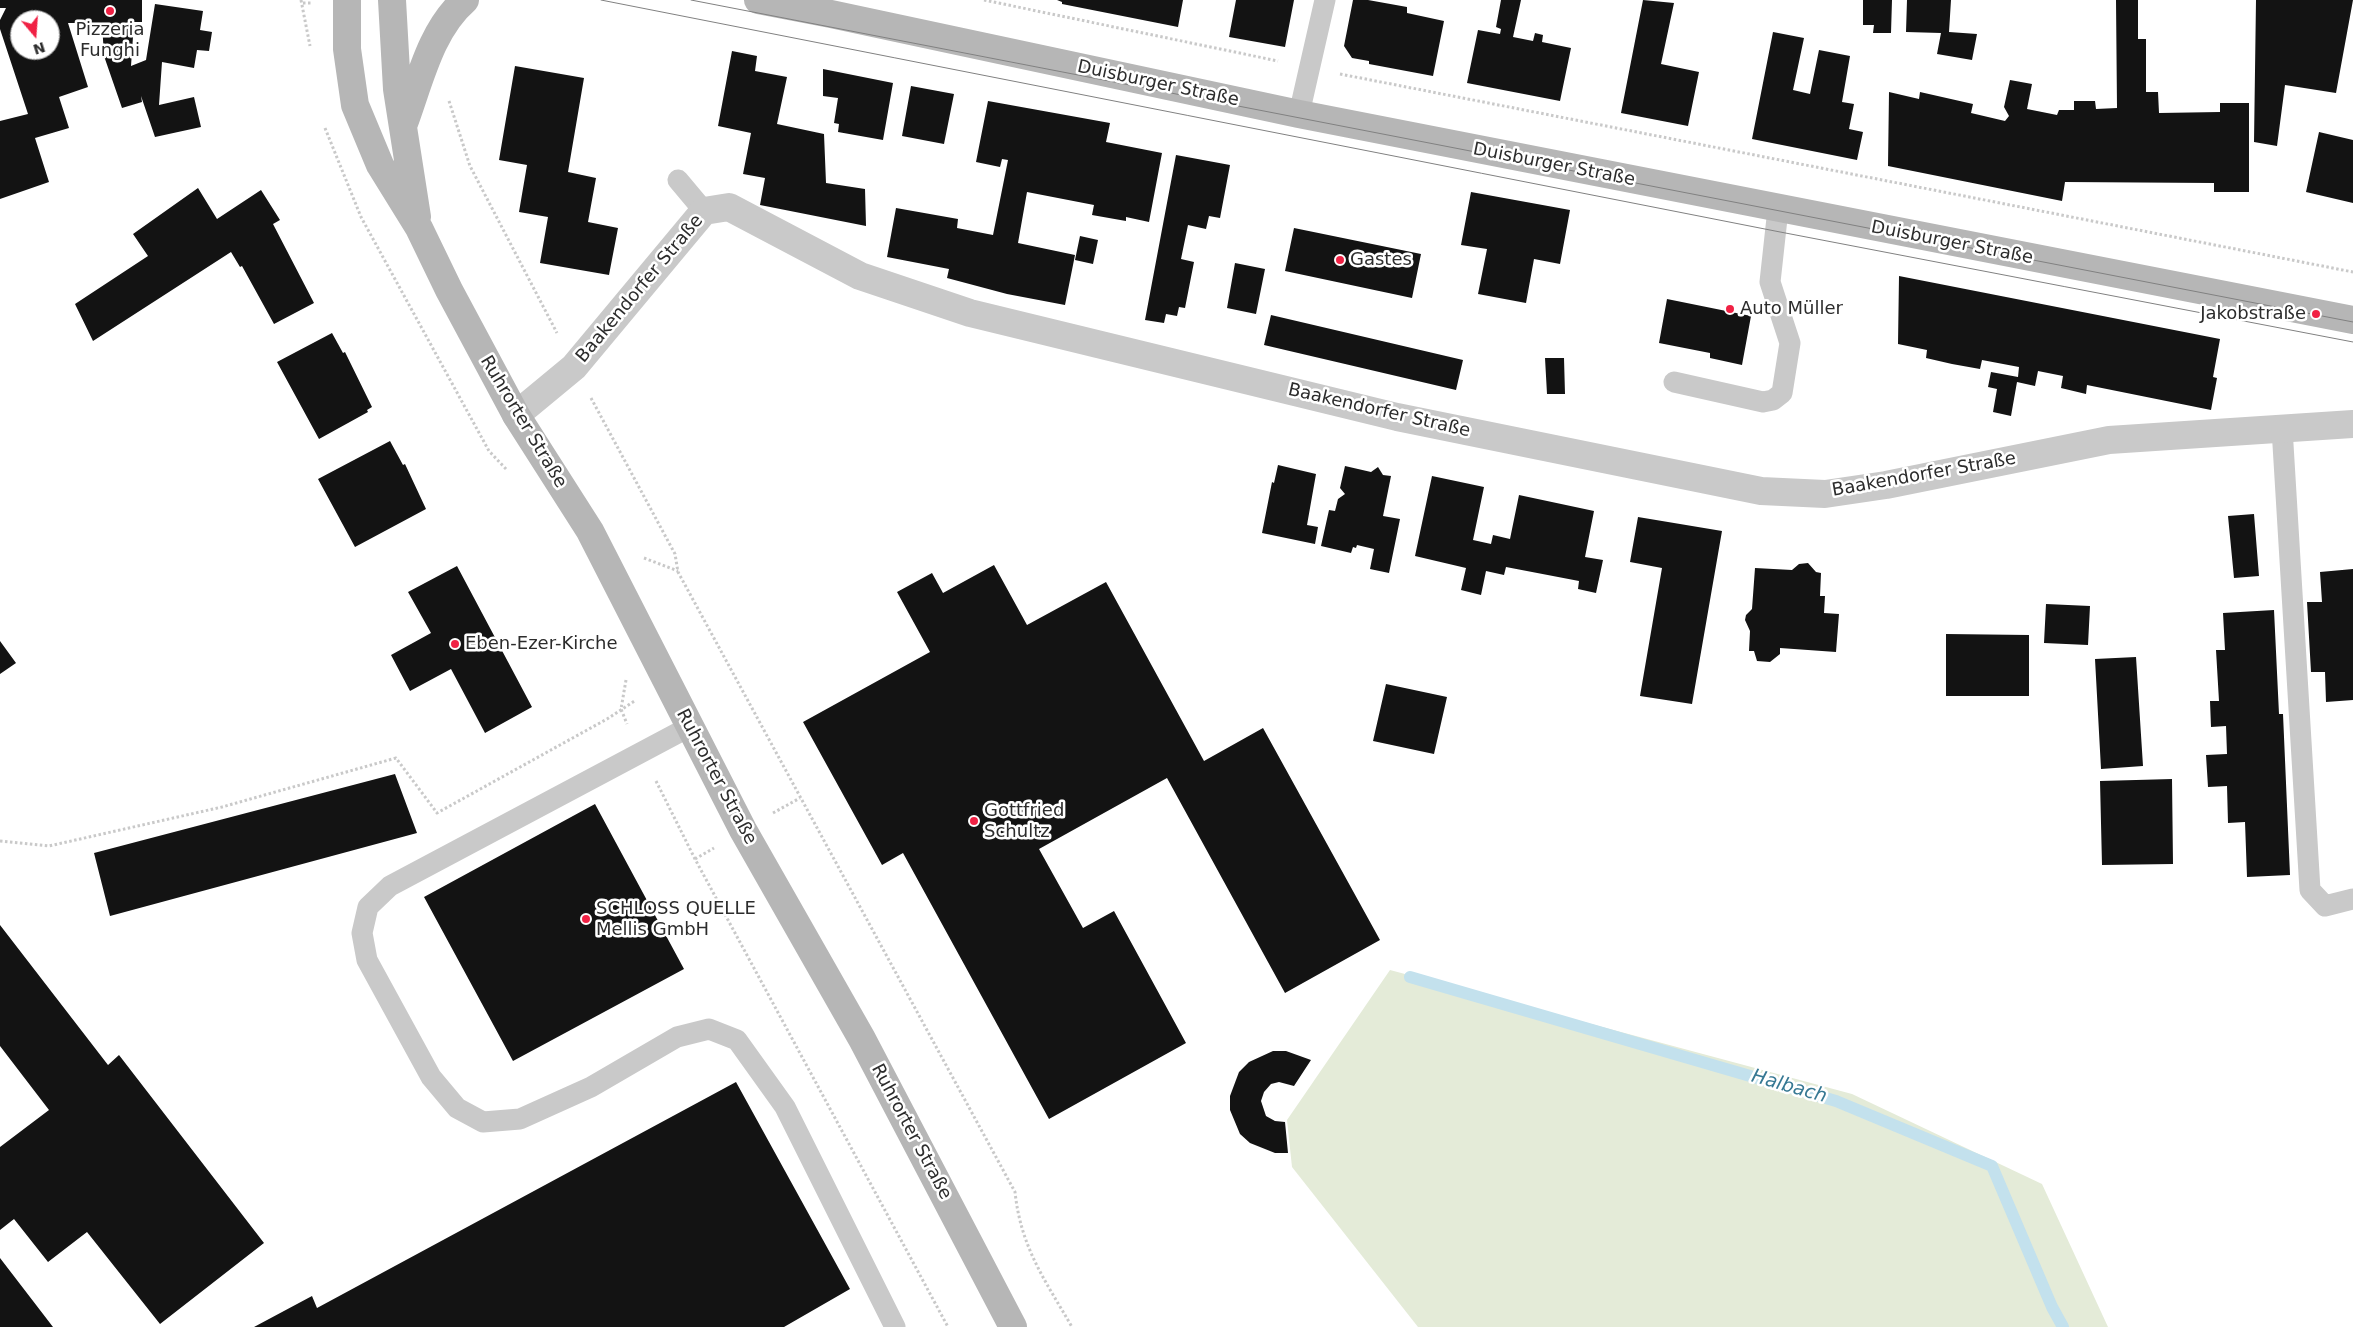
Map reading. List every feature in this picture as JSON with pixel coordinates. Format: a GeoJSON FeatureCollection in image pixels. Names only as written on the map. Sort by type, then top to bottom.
{"type":"FeatureCollection","features":[{"type":"Feature","properties":{"kind":"street","name":"Ruhrorter Straße"},"geometry":{"type":"LineString","coordinates":[[347,0],[347,49],[355,105],[380,165],[419,228],[448,290],[516,416],[590,530],[743,830],[862,1039],[1013,1327]]}},
{"type":"Feature","properties":{"kind":"street","name":"Ruhrorter Straße"},"geometry":{"type":"LineString","coordinates":[[392,0],[397,89],[419,228]]}},
{"type":"Feature","properties":{"kind":"street","name":"Ruhrorter Straße"},"geometry":{"type":"LineString","coordinates":[[403,128],[432,47],[453,11],[465,0]]}},
{"type":"Feature","properties":{"kind":"street","name":"Duisburger Straße"},"geometry":{"type":"LineString","coordinates":[[758,0],[1299,114],[2353,320]]}},
{"type":"Feature","properties":{"kind":"street","name":"Baakendorfer Straße"},"geometry":{"type":"LineString","coordinates":[[516,416],[574,366],[704,211],[729,207],[860,276],[970,312],[1397,417],[1761,491],[1825,494],[1886,485],[2109,440],[2353,424]]}},
{"type":"Feature","properties":{"kind":"lane"},"geometry":{"type":"LineString","coordinates":[[1299,114],[1325,0]]}},
{"type":"Feature","properties":{"kind":"lane"},"geometry":{"type":"LineString","coordinates":[[678,180],[704,211]]}},
{"type":"Feature","properties":{"kind":"lane"},"geometry":{"type":"LineString","coordinates":[[1674,382],[1763,402],[1773,400],[1782,393],[1790,343],[1770,282],[1778,209]]}},
{"type":"Feature","properties":{"kind":"lane"},"geometry":{"type":"LineString","coordinates":[[2282,428],[2310,890],[2324,906],[2353,899]]}},
{"type":"Feature","properties":{"kind":"lane"},"geometry":{"type":"LineString","coordinates":[[689,727],[390,886],[368,907],[362,934],[367,960],[431,1078],[457,1108],[483,1122],[520,1119],[591,1087],[677,1037],[709,1029],[738,1040],[785,1106],[895,1327]]}},
{"type":"Feature","properties":{"kind":"path"},"geometry":{"type":"LineString","coordinates":[[984,0],[1310,68],[2353,272]]}},
{"type":"Feature","properties":{"kind":"path"},"geometry":{"type":"LineString","coordinates":[[448,92],[450,108],[470,166],[675,554],[678,572],[1015,1192],[1018,1219],[1028,1250],[1072,1327]]}},
{"type":"Feature","properties":{"kind":"path"},"geometry":{"type":"LineString","coordinates":[[0,841],[49,846],[222,807],[396,758],[437,813],[607,718],[667,681]]}},
{"type":"Feature","properties":{"kind":"path"},"geometry":{"type":"LineString","coordinates":[[695,859],[948,1327]]}},
{"type":"Feature","properties":{"kind":"green space"},"geometry":{"type":"Polygon","coordinates":[[[1390,970],[1852,1094],[2042,1184],[2108,1327],[1418,1327],[1292,1167],[1287,1120],[1390,970]]]}},
{"type":"Feature","properties":{"kind":"building"},"geometry":{"type":"Polygon","coordinates":[[[0,0],[142,0],[142,22],[134,22],[131,66],[146,60],[155,4],[203,11],[200,30],[212,32],[209,51],[197,50],[194,68],[162,62],[159,105],[194,97],[201,127],[155,137],[141,96],[142,102],[122,108],[104,56],[102,23],[68,23],[88,87],[59,97],[69,128],[35,138],[49,182],[0,199],[0,121],[28,114],[10,60],[60,60],[60,10],[10,10],[10,59],[0,29],[0,20],[6,8],[0,8],[0,0]]]}},
{"type":"Feature","properties":{"kind":"building"},"geometry":{"type":"Polygon","coordinates":[[[1057,0],[1183,0],[1178,27],[1062,4],[1062,2],[1057,0]]]}},
{"type":"Feature","properties":{"kind":"building"},"geometry":{"type":"Polygon","coordinates":[[[1236,0],[1294,0],[1285,47],[1229,37],[1236,0]]]}},
{"type":"Feature","properties":{"kind":"building"},"geometry":{"type":"Polygon","coordinates":[[[1353,0],[1368,0],[1407,7],[1407,13],[1444,21],[1433,76],[1369,64],[1369,61],[1352,58],[1344,46],[1353,0]]]}},
{"type":"Feature","properties":{"kind":"building"},"geometry":{"type":"Polygon","coordinates":[[[1501,0],[1521,0],[1513,37],[1533,41],[1535,33],[1543,35],[1542,42],[1571,48],[1560,101],[1467,83],[1478,30],[1500,34],[1501,29],[1496,27],[1501,0]]]}},
{"type":"Feature","properties":{"kind":"building"},"geometry":{"type":"Polygon","coordinates":[[[1643,0],[1674,3],[1661,64],[1699,72],[1688,126],[1621,113],[1643,0]]]}},
{"type":"Feature","properties":{"kind":"building"},"geometry":{"type":"Polygon","coordinates":[[[1863,0],[1892,0],[1891,33],[1873,33],[1874,25],[1863,25],[1863,0]]]}},
{"type":"Feature","properties":{"kind":"building"},"geometry":{"type":"Polygon","coordinates":[[[1907,0],[1951,0],[1949,32],[1977,34],[1972,60],[1937,54],[1941,33],[1906,32],[1907,0]]]}},
{"type":"Feature","properties":{"kind":"building"},"geometry":{"type":"Polygon","coordinates":[[[2116,0],[2138,0],[2138,39],[2146,39],[2146,92],[2158,92],[2159,113],[2220,112],[2220,103],[2249,103],[2249,192],[2214,192],[2214,183],[2065,182],[2062,201],[1888,166],[1889,92],[1919,99],[1920,92],[1973,104],[1971,113],[2005,121],[2009,116],[2004,107],[2010,80],[2032,84],[2027,109],[2057,115],[2059,110],[2074,110],[2074,101],[2095,101],[2096,109],[2117,108],[2116,0]]]}},
{"type":"Feature","properties":{"kind":"building"},"geometry":{"type":"Polygon","coordinates":[[[2256,0],[2353,0],[2336,93],[2285,85],[2277,146],[2254,142],[2256,0]]]}},
{"type":"Feature","properties":{"kind":"building"},"geometry":{"type":"Polygon","coordinates":[[[1773,32],[1804,38],[1793,90],[1810,94],[1819,50],[1850,56],[1842,102],[1854,104],[1849,129],[1863,132],[1857,160],[1752,139],[1773,32]]]}},
{"type":"Feature","properties":{"kind":"building"},"geometry":{"type":"Polygon","coordinates":[[[732,51],[757,56],[755,71],[787,77],[777,124],[824,134],[826,183],[865,189],[866,226],[760,205],[765,178],[743,174],[751,133],[718,126],[732,51]]]}},
{"type":"Feature","properties":{"kind":"building"},"geometry":{"type":"Polygon","coordinates":[[[515,66],[584,78],[568,172],[596,178],[588,222],[618,228],[609,275],[540,263],[548,217],[519,212],[527,165],[499,160],[515,66]]]}},
{"type":"Feature","properties":{"kind":"building"},"geometry":{"type":"Polygon","coordinates":[[[823,69],[893,83],[883,140],[838,132],[839,124],[834,123],[838,98],[823,96],[823,69]]]}},
{"type":"Feature","properties":{"kind":"building"},"geometry":{"type":"Polygon","coordinates":[[[911,86],[954,94],[944,144],[902,136],[911,86]]]}},
{"type":"Feature","properties":{"kind":"building"},"geometry":{"type":"Polygon","coordinates":[[[988,101],[1110,123],[1106,142],[1162,153],[1149,222],[1126,217],[1126,221],[1092,215],[1094,205],[1027,192],[1018,243],[1075,255],[1065,305],[1007,294],[947,278],[949,269],[887,257],[896,208],[958,219],[957,228],[993,235],[1008,160],[1002,159],[1000,167],[976,162],[988,101]]]}},
{"type":"Feature","properties":{"kind":"building"},"geometry":{"type":"Polygon","coordinates":[[[2319,132],[2353,140],[2353,203],[2306,192],[2319,132]]]}},
{"type":"Feature","properties":{"kind":"building"},"geometry":{"type":"Polygon","coordinates":[[[1176,155],[1230,165],[1220,218],[1209,216],[1206,229],[1188,225],[1181,259],[1194,262],[1185,308],[1179,307],[1177,316],[1166,314],[1164,323],[1145,320],[1176,155]]]}},
{"type":"Feature","properties":{"kind":"building"},"geometry":{"type":"Polygon","coordinates":[[[198,188],[217,219],[261,190],[280,220],[273,224],[314,303],[274,324],[242,266],[240,267],[231,252],[93,341],[75,304],[148,256],[133,234],[198,188]]]}},
{"type":"Feature","properties":{"kind":"building"},"geometry":{"type":"Polygon","coordinates":[[[1471,192],[1570,210],[1560,264],[1534,259],[1526,303],[1478,294],[1487,249],[1461,245],[1471,192]]]}},
{"type":"Feature","properties":{"kind":"building","name":"Gastes"},"geometry":{"type":"Polygon","coordinates":[[[1294,228],[1421,254],[1412,298],[1285,271],[1294,228]]]}},
{"type":"Feature","properties":{"kind":"building"},"geometry":{"type":"Polygon","coordinates":[[[1080,236],[1098,240],[1093,264],[1075,260],[1080,236]]]}},
{"type":"Feature","properties":{"kind":"building"},"geometry":{"type":"Polygon","coordinates":[[[1235,263],[1265,269],[1256,314],[1227,308],[1235,263]]]}},
{"type":"Feature","properties":{"kind":"building"},"geometry":{"type":"Polygon","coordinates":[[[1899,276],[2220,339],[2213,377],[2217,378],[2211,410],[2087,385],[2086,394],[2061,388],[2063,376],[2038,371],[2035,386],[2017,382],[2011,416],[1993,412],[1997,389],[1988,387],[1991,372],[2018,377],[2019,367],[1982,360],[1980,369],[1952,364],[1926,358],[1927,350],[1898,344],[1899,276]]]}},
{"type":"Feature","properties":{"kind":"building"},"geometry":{"type":"Polygon","coordinates":[[[1667,299],[1751,316],[1742,365],[1710,358],[1710,353],[1659,343],[1667,299]]]}},
{"type":"Feature","properties":{"kind":"building"},"geometry":{"type":"Polygon","coordinates":[[[1271,315],[1463,360],[1456,390],[1264,345],[1271,315]]]}},
{"type":"Feature","properties":{"kind":"building"},"geometry":{"type":"Polygon","coordinates":[[[332,333],[343,353],[345,352],[372,407],[367,410],[368,412],[319,439],[277,362],[332,333]]]}},
{"type":"Feature","properties":{"kind":"building"},"geometry":{"type":"Polygon","coordinates":[[[1545,358],[1564,358],[1565,394],[1547,394],[1545,358]]]}},
{"type":"Feature","properties":{"kind":"building"},"geometry":{"type":"Polygon","coordinates":[[[390,441],[403,465],[405,464],[426,509],[355,547],[318,479],[390,441]]]}},
{"type":"Feature","properties":{"kind":"building"},"geometry":{"type":"Polygon","coordinates":[[[1278,465],[1316,474],[1307,525],[1318,527],[1315,544],[1262,533],[1272,482],[1274,483],[1278,465]]]}},
{"type":"Feature","properties":{"kind":"building"},"geometry":{"type":"Polygon","coordinates":[[[1345,466],[1371,472],[1378,467],[1383,475],[1391,476],[1383,516],[1400,519],[1389,573],[1370,569],[1374,549],[1357,545],[1356,548],[1353,547],[1351,553],[1321,546],[1329,510],[1335,511],[1338,499],[1345,494],[1340,488],[1345,466]]]}},
{"type":"Feature","properties":{"kind":"building"},"geometry":{"type":"Polygon","coordinates":[[[1432,476],[1484,487],[1473,540],[1491,544],[1493,535],[1510,539],[1519,495],[1594,511],[1585,557],[1603,560],[1596,593],[1578,589],[1579,581],[1506,567],[1504,575],[1486,571],[1481,595],[1461,590],[1466,568],[1415,556],[1432,476]]]}},
{"type":"Feature","properties":{"kind":"building"},"geometry":{"type":"Polygon","coordinates":[[[2254,514],[2259,576],[2234,578],[2228,516],[2254,514]]]}},
{"type":"Feature","properties":{"kind":"building"},"geometry":{"type":"Polygon","coordinates":[[[1638,517],[1722,531],[1692,704],[1640,696],[1662,568],[1630,562],[1638,517]]]}},
{"type":"Feature","properties":{"kind":"building"},"geometry":{"type":"Polygon","coordinates":[[[1808,563],[1816,572],[1821,573],[1820,596],[1825,596],[1824,613],[1839,614],[1836,652],[1780,648],[1780,654],[1770,662],[1757,661],[1754,651],[1749,651],[1750,631],[1745,620],[1746,615],[1752,609],[1755,568],[1792,570],[1799,564],[1808,563]]]}},
{"type":"Feature","properties":{"kind":"building","name":"Gottfried Schultz"},"geometry":{"type":"Polygon","coordinates":[[[994,565],[1027,625],[1106,582],[1204,761],[1263,728],[1380,940],[1285,993],[1167,778],[1039,849],[1083,928],[1114,911],[1186,1043],[1049,1119],[903,853],[882,865],[803,722],[930,652],[897,592],[932,573],[943,593],[994,565]]]}},
{"type":"Feature","properties":{"kind":"building","name":"Eben-Ezer-Kirche"},"geometry":{"type":"Polygon","coordinates":[[[457,566],[532,707],[485,733],[451,669],[410,691],[391,655],[431,633],[408,592],[457,566]]]}},
{"type":"Feature","properties":{"kind":"building"},"geometry":{"type":"Polygon","coordinates":[[[2353,569],[2353,700],[2326,702],[2325,672],[2311,672],[2307,602],[2322,602],[2320,572],[2353,569]]]}},
{"type":"Feature","properties":{"kind":"building"},"geometry":{"type":"Polygon","coordinates":[[[2046,604],[2090,606],[2088,645],[2044,643],[2046,604]]]}},
{"type":"Feature","properties":{"kind":"building"},"geometry":{"type":"Polygon","coordinates":[[[2274,610],[2279,714],[2283,714],[2290,875],[2247,877],[2245,822],[2228,823],[2227,786],[2208,787],[2206,755],[2227,754],[2226,726],[2211,727],[2210,701],[2219,701],[2216,650],[2225,650],[2223,613],[2274,610]]]}},
{"type":"Feature","properties":{"kind":"building"},"geometry":{"type":"Polygon","coordinates":[[[1946,634],[2029,635],[2029,696],[1946,696],[1946,634]]]}},
{"type":"Feature","properties":{"kind":"building"},"geometry":{"type":"Polygon","coordinates":[[[0,641],[16,663],[0,674],[0,641]]]}},
{"type":"Feature","properties":{"kind":"building"},"geometry":{"type":"Polygon","coordinates":[[[2136,657],[2143,766],[2101,769],[2095,659],[2136,657]]]}},
{"type":"Feature","properties":{"kind":"building"},"geometry":{"type":"Polygon","coordinates":[[[1386,684],[1447,697],[1434,754],[1373,741],[1386,684]]]}},
{"type":"Feature","properties":{"kind":"building"},"geometry":{"type":"Polygon","coordinates":[[[395,774],[417,833],[110,916],[94,853],[395,774]]]}},
{"type":"Feature","properties":{"kind":"building"},"geometry":{"type":"Polygon","coordinates":[[[2172,779],[2173,864],[2102,865],[2100,781],[2172,779]]]}},
{"type":"Feature","properties":{"kind":"building"},"geometry":{"type":"Polygon","coordinates":[[[595,804],[684,969],[513,1061],[424,897],[595,804]]]}},
{"type":"Feature","properties":{"kind":"building"},"geometry":{"type":"Polygon","coordinates":[[[0,925],[108,1065],[119,1055],[264,1243],[160,1324],[87,1232],[48,1262],[14,1219],[0,1230],[0,1147],[49,1110],[0,1046],[0,925]]]}},
{"type":"Feature","properties":{"kind":"building"},"geometry":{"type":"Polygon","coordinates":[[[1273,1051],[1286,1051],[1311,1060],[1294,1086],[1279,1082],[1271,1084],[1264,1092],[1261,1101],[1266,1116],[1275,1121],[1285,1122],[1288,1153],[1275,1153],[1250,1143],[1240,1134],[1230,1110],[1230,1096],[1239,1072],[1249,1062],[1273,1051]]]}},
{"type":"Feature","properties":{"kind":"building"},"geometry":{"type":"Polygon","coordinates":[[[736,1082],[850,1289],[784,1327],[254,1327],[312,1296],[317,1308],[736,1082]]]}},
{"type":"Feature","properties":{"kind":"building"},"geometry":{"type":"Polygon","coordinates":[[[0,1258],[53,1327],[0,1327],[0,1258]]]}},
{"type":"Feature","properties":{"kind":"waterway","name":"Halbach"},"geometry":{"type":"LineString","coordinates":[[1410,977],[1836,1101],[1992,1166],[2052,1307],[2063,1327]]}},
{"type":"Feature","properties":{"kind":"tram line"},"geometry":{"type":"LineString","coordinates":[[601,0],[1775,231],[2353,342]]}},
{"type":"Feature","properties":{"kind":"tram line"},"geometry":{"type":"LineString","coordinates":[[691,0],[2353,322]]}},
{"type":"Feature","properties":{"kind":"place","name":"Pizzeria Funghi"},"geometry":{"type":"Point","coordinates":[110,11]}},
{"type":"Feature","properties":{"kind":"place","name":"Gastes"},"geometry":{"type":"Point","coordinates":[1340,260]}},
{"type":"Feature","properties":{"kind":"place","name":"Auto Müller"},"geometry":{"type":"Point","coordinates":[1730,309]}},
{"type":"Feature","properties":{"kind":"place","name":"Jakobstraße"},"geometry":{"type":"Point","coordinates":[2316,314]}},
{"type":"Feature","properties":{"kind":"place","name":"Eben-Ezer-Kirche"},"geometry":{"type":"Point","coordinates":[455,644]}},
{"type":"Feature","properties":{"kind":"place","name":"Gottfried Schultz"},"geometry":{"type":"Point","coordinates":[974,821]}},
{"type":"Feature","properties":{"kind":"place","name":"SCHLOSS QUELLE Mellis GmbH"},"geometry":{"type":"Point","coordinates":[586,919]}}]}
